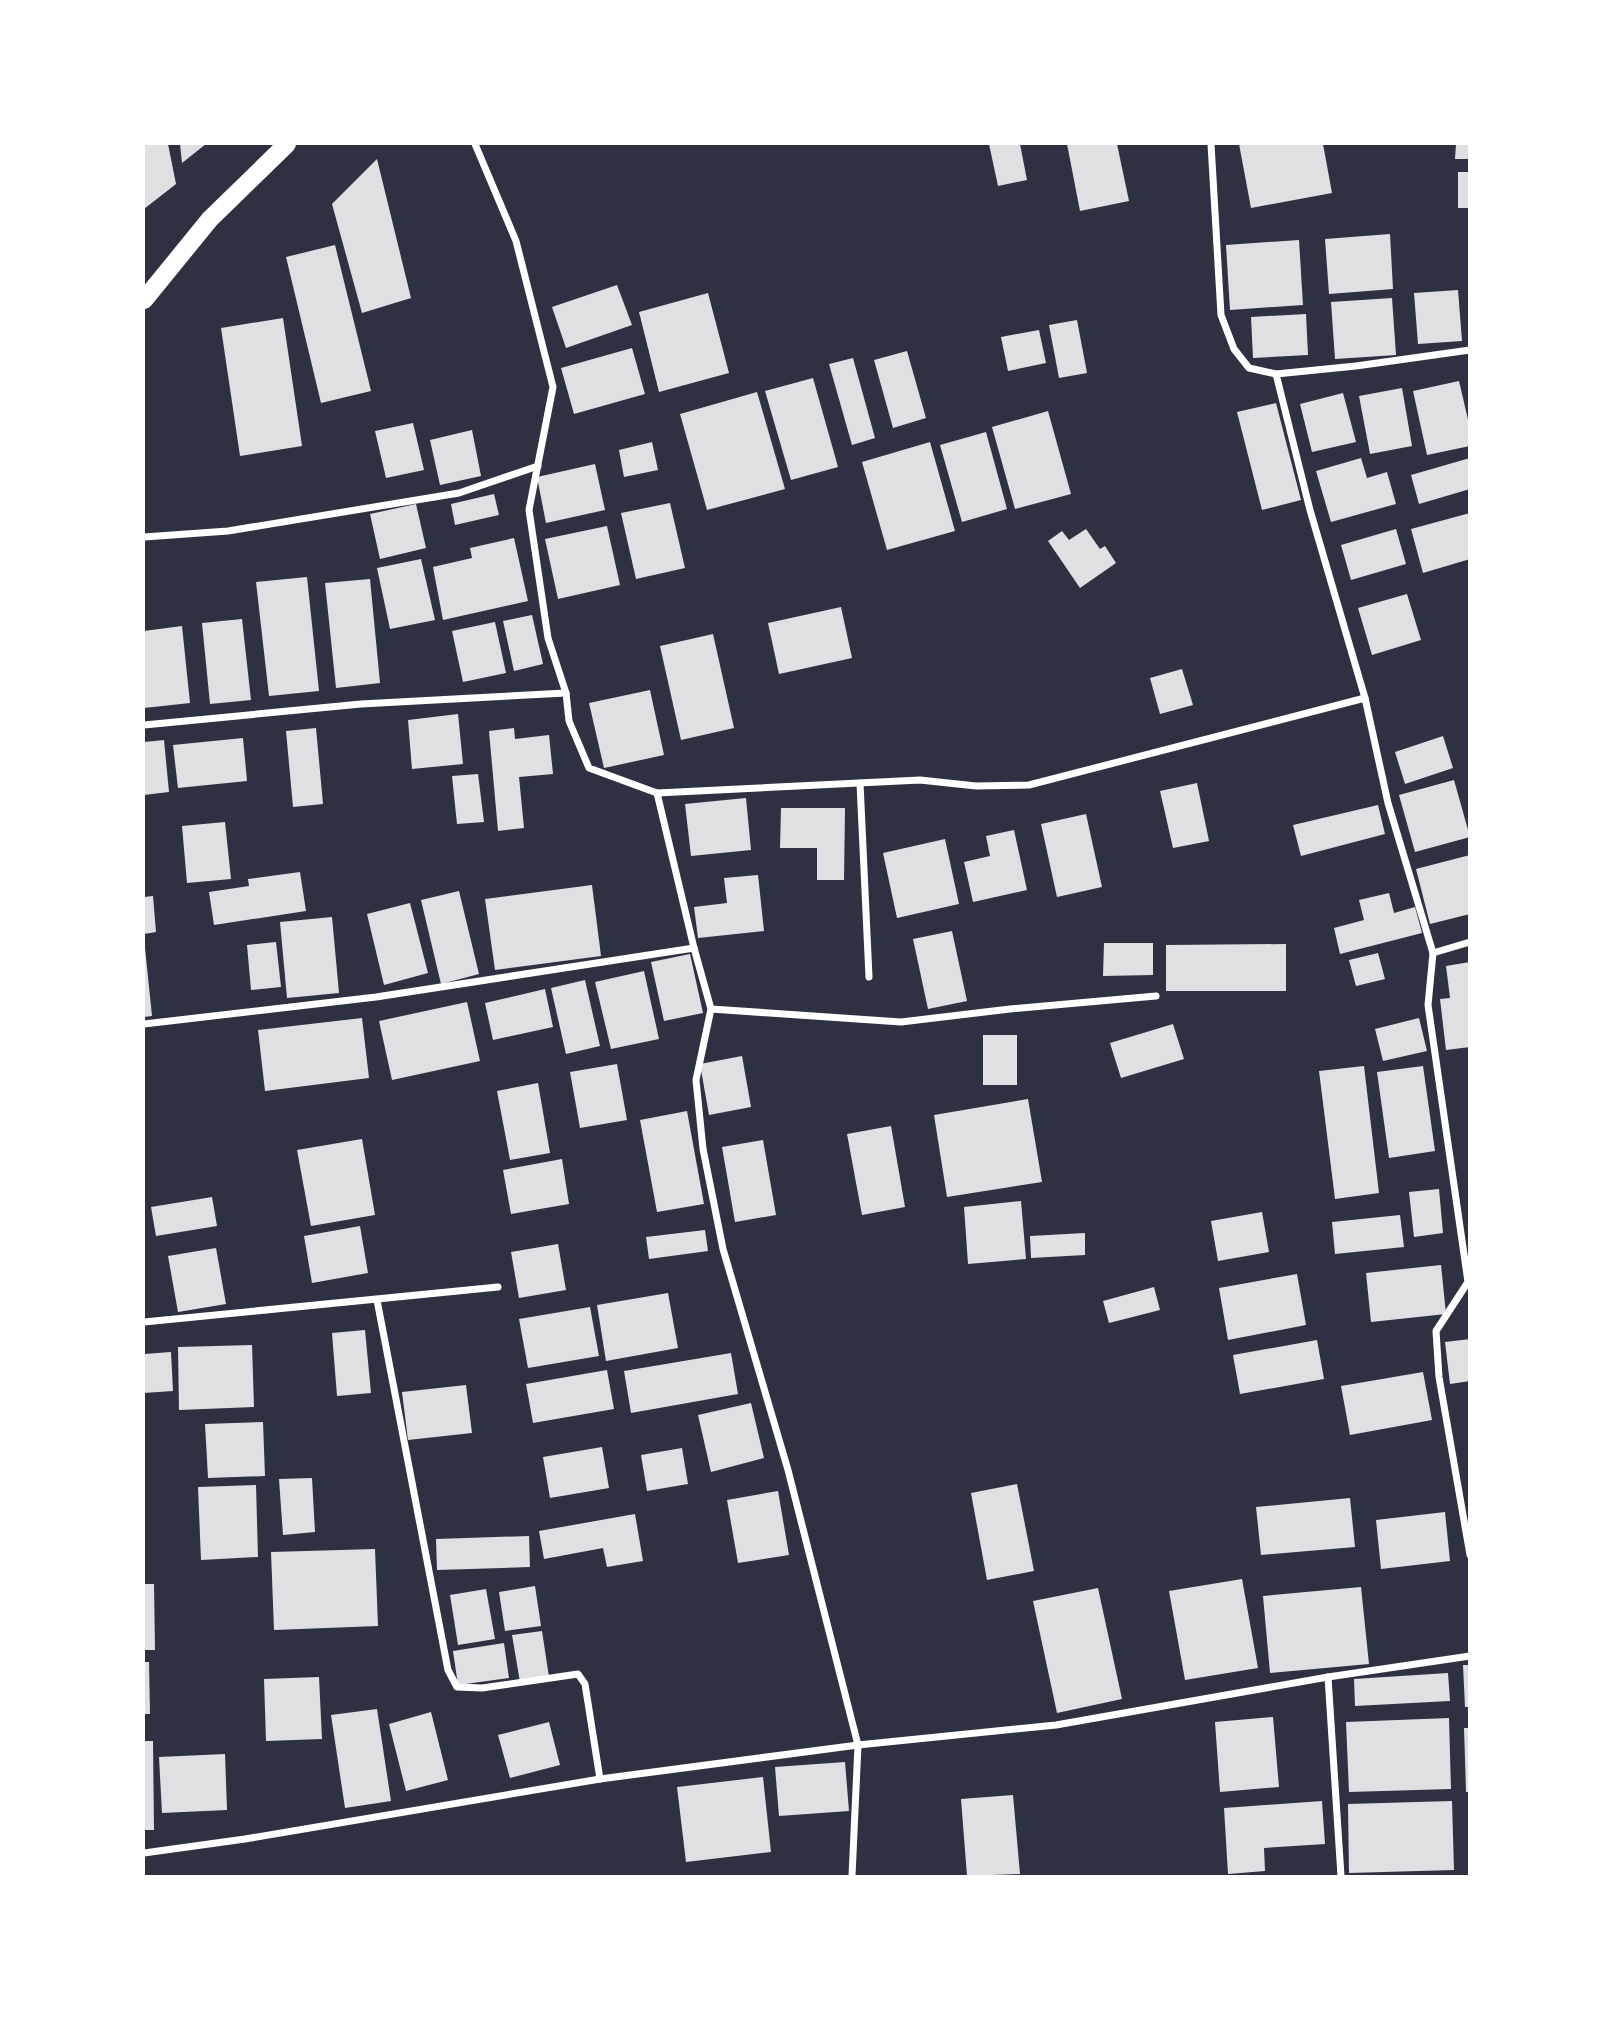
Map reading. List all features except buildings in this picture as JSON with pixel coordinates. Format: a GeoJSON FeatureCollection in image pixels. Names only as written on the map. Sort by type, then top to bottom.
{"type":"FeatureCollection","features":[{"type":"Feature","properties":{"kind":"main road"},"geometry":{"type":"LineString","coordinates":[[144,300],[210,219],[287,144]]}},
{"type":"Feature","properties":{"kind":"street"},"geometry":{"type":"LineString","coordinates":[[475,144],[516,241],[553,387],[529,510],[548,638],[566,693],[569,721],[589,768],[657,793],[920,780],[976,786],[1029,785],[1365,698]]}},
{"type":"Feature","properties":{"kind":"street"},"geometry":{"type":"LineString","coordinates":[[1211,144],[1222,315],[1234,349],[1250,368],[1276,374],[1469,350]]}},
{"type":"Feature","properties":{"kind":"street"},"geometry":{"type":"LineString","coordinates":[[1276,374],[1310,510],[1365,698],[1388,803],[1433,953],[1428,1005],[1468,1282],[1436,1331],[1439,1377],[1469,1555]]}},
{"type":"Feature","properties":{"kind":"street"},"geometry":{"type":"LineString","coordinates":[[144,537],[228,531],[459,493],[538,466]]}},
{"type":"Feature","properties":{"kind":"street"},"geometry":{"type":"LineString","coordinates":[[144,725],[361,704],[566,693]]}},
{"type":"Feature","properties":{"kind":"street"},"geometry":{"type":"LineString","coordinates":[[860,783],[869,978]]}},
{"type":"Feature","properties":{"kind":"street"},"geometry":{"type":"LineString","coordinates":[[657,793],[711,1009],[696,1080],[704,1149],[723,1249],[788,1470],[858,1745],[852,1877]]}},
{"type":"Feature","properties":{"kind":"street"},"geometry":{"type":"LineString","coordinates":[[1433,953],[1469,942]]}},
{"type":"Feature","properties":{"kind":"street"},"geometry":{"type":"LineString","coordinates":[[144,1024],[376,997],[694,948]]}},
{"type":"Feature","properties":{"kind":"street"},"geometry":{"type":"LineString","coordinates":[[711,1009],[901,1022],[1156,996]]}},
{"type":"Feature","properties":{"kind":"street"},"geometry":{"type":"LineString","coordinates":[[144,1322],[498,1287]]}},
{"type":"Feature","properties":{"kind":"street"},"geometry":{"type":"LineString","coordinates":[[377,1300],[448,1670],[457,1687],[482,1688],[578,1674],[585,1684],[600,1779]]}},
{"type":"Feature","properties":{"kind":"street"},"geometry":{"type":"LineString","coordinates":[[144,1853],[245,1839],[600,1779],[858,1745],[1056,1724],[1328,1677],[1469,1656]]}},
{"type":"Feature","properties":{"kind":"street"},"geometry":{"type":"LineString","coordinates":[[1328,1677],[1342,1877]]}}]}
